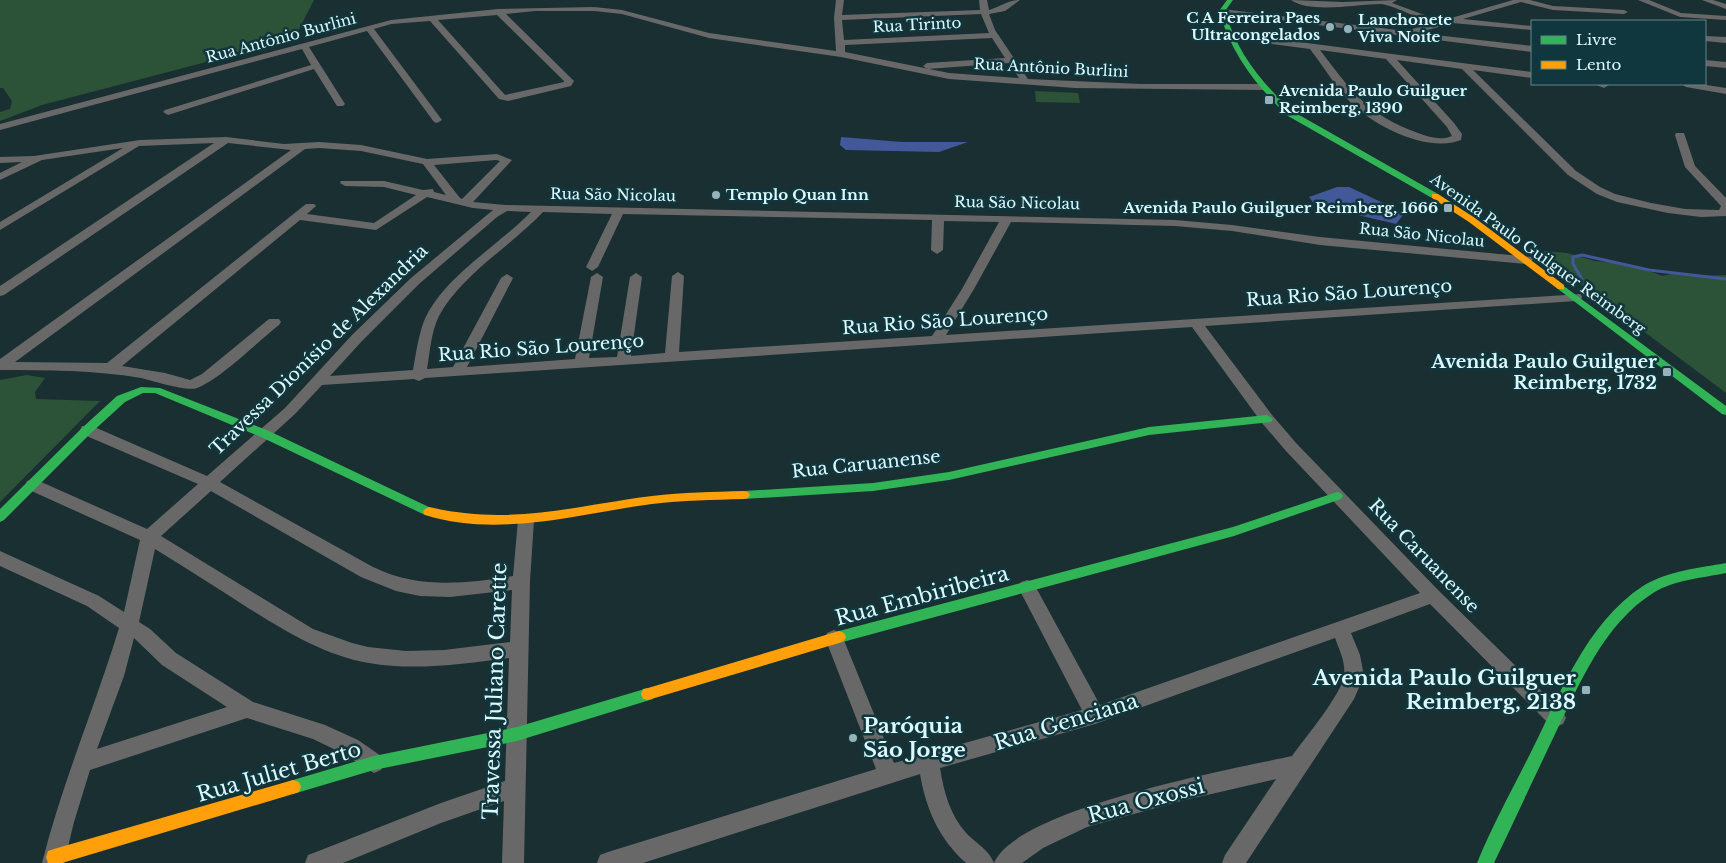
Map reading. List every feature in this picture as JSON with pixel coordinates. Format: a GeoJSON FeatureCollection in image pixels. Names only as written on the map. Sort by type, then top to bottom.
{"type":"FeatureCollection","features":[{"type":"Feature","properties":{"kind":"street"},"geometry":{"type":"LineString","coordinates":[[840,0],[838,18],[841,54]]}},
{"type":"Feature","properties":{"kind":"street"},"geometry":{"type":"LineString","coordinates":[[983,0],[984,13],[994,35],[1026,82]]}},
{"type":"Feature","properties":{"kind":"street"},"geometry":{"type":"LineString","coordinates":[[838,18],[963,12],[984,13],[1002,9],[1016,0]]}},
{"type":"Feature","properties":{"kind":"street"},"geometry":{"type":"LineString","coordinates":[[1230,0],[1222,11],[1531,49]]}},
{"type":"Feature","properties":{"kind":"street"},"geometry":{"type":"LineString","coordinates":[[1294,0],[1315,3],[1383,2],[1393,0]]}},
{"type":"Feature","properties":{"kind":"street"},"geometry":{"type":"LineString","coordinates":[[1404,34],[1443,21],[1521,0],[1553,8],[1624,12]]}},
{"type":"Feature","properties":{"kind":"street"},"geometry":{"type":"LineString","coordinates":[[1642,0],[1680,15],[1726,18]]}},
{"type":"Feature","properties":{"kind":"street"},"geometry":{"type":"LineString","coordinates":[[1706,0],[1726,7]]}},
{"type":"Feature","properties":{"kind":"street"},"geometry":{"type":"LineString","coordinates":[[1383,2],[1443,21],[1531,28]]}},
{"type":"Feature","properties":{"kind":"street","name":"Rua Antônio Burlini"},"geometry":{"type":"LineString","coordinates":[[0,127],[152,88],[304,45],[401,21],[498,11],[544,9],[607,10],[709,35],[841,54],[949,76],[1026,82],[1141,87],[1263,86]]}},
{"type":"Feature","properties":{"kind":"street"},"geometry":{"type":"LineString","coordinates":[[433,19],[504,97],[566,85],[569,82],[498,11]]}},
{"type":"Feature","properties":{"kind":"street","name":"Avenida Paulo Guilguer Reimberg"},"geometry":{"type":"LineString","coordinates":[[1222,11],[1223,21],[1230,36],[1276,103],[1291,114],[1414,183],[1472,220],[1726,411]]}},
{"type":"Feature","properties":{"kind":"street"},"geometry":{"type":"LineString","coordinates":[[369,28],[436,120]]}},
{"type":"Feature","properties":{"kind":"street","name":"Rua Tirinto"},"geometry":{"type":"LineString","coordinates":[[841,43],[994,35]]}},
{"type":"Feature","properties":{"kind":"street"},"geometry":{"type":"LineString","coordinates":[[1230,36],[1531,75]]}},
{"type":"Feature","properties":{"kind":"street"},"geometry":{"type":"LineString","coordinates":[[1706,39],[1726,40]]}},
{"type":"Feature","properties":{"kind":"street"},"geometry":{"type":"LineString","coordinates":[[304,45],[340,104]]}},
{"type":"Feature","properties":{"kind":"street"},"geometry":{"type":"LineString","coordinates":[[1313,47],[1356,103],[1387,123],[1441,142],[1457,138],[1457,134],[1388,56]]}},
{"type":"Feature","properties":{"kind":"street"},"geometry":{"type":"LineString","coordinates":[[908,68],[1011,60]]}},
{"type":"Feature","properties":{"kind":"street"},"geometry":{"type":"LineString","coordinates":[[1706,64],[1726,65]]}},
{"type":"Feature","properties":{"kind":"street"},"geometry":{"type":"LineString","coordinates":[[168,112],[316,66]]}},
{"type":"Feature","properties":{"kind":"street"},"geometry":{"type":"LineString","coordinates":[[1465,67],[1572,173],[1589,185],[1610,196],[1635,203],[1715,216],[1724,213],[1726,206],[1690,167],[1680,135]]}},
{"type":"Feature","properties":{"kind":"street"},"geometry":{"type":"LineString","coordinates":[[1692,85],[1726,91]]}},
{"type":"Feature","properties":{"kind":"street"},"geometry":{"type":"LineString","coordinates":[[0,292],[226,140]]}},
{"type":"Feature","properties":{"kind":"street"},"geometry":{"type":"LineString","coordinates":[[0,160],[140,143],[226,140],[284,147],[319,145],[361,148],[427,162],[497,157],[507,160],[460,202],[427,162]]}},
{"type":"Feature","properties":{"kind":"street"},"geometry":{"type":"LineString","coordinates":[[0,227],[140,143]]}},
{"type":"Feature","properties":{"kind":"street"},"geometry":{"type":"LineString","coordinates":[[0,366],[301,147]]}},
{"type":"Feature","properties":{"kind":"street"},"geometry":{"type":"LineString","coordinates":[[0,177],[36,157]]}},
{"type":"Feature","properties":{"kind":"street","name":"Rua São Nicolau"},"geometry":{"type":"LineString","coordinates":[[345,183],[384,184],[460,202],[505,208],[1130,221],[1205,225],[1329,242],[1527,260]]}},
{"type":"Feature","properties":{"kind":"street"},"geometry":{"type":"LineString","coordinates":[[298,216],[374,228],[427,193]]}},
{"type":"Feature","properties":{"kind":"street"},"geometry":{"type":"LineString","coordinates":[[110,368],[310,206]]}},
{"type":"Feature","properties":{"kind":"street","name":"Travessa Dionísio de Alexandria"},"geometry":{"type":"LineString","coordinates":[[149,537],[265,434],[317,382],[382,312],[415,281],[493,215],[505,208]]}},
{"type":"Feature","properties":{"kind":"street"},"geometry":{"type":"LineString","coordinates":[[419,376],[430,323],[437,310],[464,279],[516,234],[541,208]]}},
{"type":"Feature","properties":{"kind":"street"},"geometry":{"type":"LineString","coordinates":[[581,364],[595,272],[619,210]]}},
{"type":"Feature","properties":{"kind":"street"},"geometry":{"type":"LineString","coordinates":[[937,250],[938,217]]}},
{"type":"Feature","properties":{"kind":"street"},"geometry":{"type":"LineString","coordinates":[[936,340],[968,289],[1007,218]]}},
{"type":"Feature","properties":{"kind":"street"},"geometry":{"type":"LineString","coordinates":[[672,358],[678,276]]}},
{"type":"Feature","properties":{"kind":"street"},"geometry":{"type":"LineString","coordinates":[[623,361],[636,277]]}},
{"type":"Feature","properties":{"kind":"street"},"geometry":{"type":"LineString","coordinates":[[458,373],[507,278]]}},
{"type":"Feature","properties":{"kind":"street","name":"Rua Rio São Lourenço"},"geometry":{"type":"LineString","coordinates":[[317,382],[1576,297]]}},
{"type":"Feature","properties":{"kind":"street"},"geometry":{"type":"LineString","coordinates":[[0,366],[110,368],[148,385],[186,385],[200,382],[274,322]]}},
{"type":"Feature","properties":{"kind":"street","name":"Rua Caruanense"},"geometry":{"type":"LineString","coordinates":[[1196,323],[1267,419],[1337,496],[1433,596],[1556,718]]}},
{"type":"Feature","properties":{"kind":"street"},"geometry":{"type":"LineString","coordinates":[[0,518],[87,430],[121,399],[148,385]]}},
{"type":"Feature","properties":{"kind":"street","name":"Rua Caruanense"},"geometry":{"type":"LineString","coordinates":[[148,385],[156,390],[265,434],[427,511],[446,517],[469,519],[526,520],[654,500],[832,490],[918,482],[1149,430],[1195,424],[1267,419]]}},
{"type":"Feature","properties":{"kind":"street"},"geometry":{"type":"LineString","coordinates":[[87,430],[209,484],[367,572],[387,581],[405,587],[453,589],[522,581]]}},
{"type":"Feature","properties":{"kind":"street"},"geometry":{"type":"LineString","coordinates":[[33,485],[149,537],[306,634],[347,650],[390,658],[419,658],[520,649]]}},
{"type":"Feature","properties":{"kind":"street","name":"Rua Embiribeira"},"geometry":{"type":"LineString","coordinates":[[517,734],[834,638],[1234,531],[1337,496]]}},
{"type":"Feature","properties":{"kind":"street","name":"Travessa Juliano Carette"},"geometry":{"type":"LineString","coordinates":[[513,863],[514,788],[526,520]]}},
{"type":"Feature","properties":{"kind":"street"},"geometry":{"type":"LineString","coordinates":[[54,860],[63,822],[114,676],[139,587],[149,537]]}},
{"type":"Feature","properties":{"kind":"street"},"geometry":{"type":"LineString","coordinates":[[0,558],[93,601],[142,634],[168,659],[247,709],[318,731],[352,747],[374,763]]}},
{"type":"Feature","properties":{"kind":"street"},"geometry":{"type":"LineString","coordinates":[[1485,863],[1576,679],[1618,616],[1640,594],[1665,582],[1726,568]]}},
{"type":"Feature","properties":{"kind":"street"},"geometry":{"type":"LineString","coordinates":[[1027,587],[1095,715]]}},
{"type":"Feature","properties":{"kind":"street","name":"Rua Genciana"},"geometry":{"type":"LineString","coordinates":[[608,863],[928,762],[1095,715],[1433,596]]}},
{"type":"Feature","properties":{"kind":"street"},"geometry":{"type":"LineString","coordinates":[[1233,863],[1298,764],[1344,700],[1354,676],[1351,655],[1340,628]]}},
{"type":"Feature","properties":{"kind":"street"},"geometry":{"type":"LineString","coordinates":[[834,638],[889,775]]}},
{"type":"Feature","properties":{"kind":"street"},"geometry":{"type":"LineString","coordinates":[[83,763],[247,709]]}},
{"type":"Feature","properties":{"kind":"street","name":"Rua Juliet Berto"},"geometry":{"type":"LineString","coordinates":[[54,860],[374,763],[517,734]]}},
{"type":"Feature","properties":{"kind":"street"},"geometry":{"type":"LineString","coordinates":[[928,762],[941,815],[950,832],[983,863]]}},
{"type":"Feature","properties":{"kind":"street","name":"Rua Oxossi"},"geometry":{"type":"LineString","coordinates":[[1005,863],[1036,840],[1067,823],[1173,792],[1298,764]]}},
{"type":"Feature","properties":{"kind":"street"},"geometry":{"type":"LineString","coordinates":[[316,863],[424,820],[514,788]]}},
{"type":"Feature","properties":{"kind":"green space"},"geometry":{"type":"Polygon","coordinates":[[[0,0],[314,0],[294,39],[42,105],[0,121],[0,112],[10,109],[12,101],[3,88],[0,88],[0,0]]]}},
{"type":"Feature","properties":{"kind":"green space"},"geometry":{"type":"Polygon","coordinates":[[[1035,91],[1078,93],[1080,103],[1036,102],[1035,91]]]}},
{"type":"Feature","properties":{"kind":"green space"},"geometry":{"type":"Polygon","coordinates":[[[1544,251],[1567,253],[1595,261],[1628,264],[1663,276],[1672,272],[1698,276],[1726,275],[1726,393],[1539,253],[1544,251]]]}},
{"type":"Feature","properties":{"kind":"green space"},"geometry":{"type":"Polygon","coordinates":[[[27,375],[45,378],[35,392],[36,399],[100,401],[0,502],[0,380],[27,375]]]}},
{"type":"Feature","properties":{"kind":"water"},"geometry":{"type":"Polygon","coordinates":[[[841,137],[902,142],[968,142],[939,152],[846,150],[840,145],[841,137]]]}},
{"type":"Feature","properties":{"kind":"water"},"geometry":{"type":"Polygon","coordinates":[[[1337,187],[1349,187],[1394,208],[1403,215],[1396,224],[1315,205],[1309,197],[1337,187]]]}},
{"type":"Feature","properties":{"kind":"waterway"},"geometry":{"type":"LineString","coordinates":[[1582,279],[1573,264],[1573,257],[1582,255],[1649,270],[1726,279]]}},
{"type":"Feature","properties":{"kind":"traffic: fast"},"geometry":{"type":"LineString","coordinates":[[1230,0],[1222,11],[1232,40],[1258,80],[1291,114],[1435,196]]}},
{"type":"Feature","properties":{"kind":"traffic: fast"},"geometry":{"type":"LineString","coordinates":[[1561,287],[1726,411]]}},
{"type":"Feature","properties":{"kind":"traffic: fast"},"geometry":{"type":"LineString","coordinates":[[0,517],[87,430],[121,399],[141,390],[156,390],[265,434],[429,512]]}},
{"type":"Feature","properties":{"kind":"traffic: fast"},"geometry":{"type":"LineString","coordinates":[[744,495],[873,487],[949,476],[1149,431],[1267,419]]}},
{"type":"Feature","properties":{"kind":"traffic: fast"},"geometry":{"type":"LineString","coordinates":[[839,637],[1234,531],[1337,496]]}},
{"type":"Feature","properties":{"kind":"traffic: fast"},"geometry":{"type":"LineString","coordinates":[[1485,863],[1578,674],[1603,634],[1617,616],[1632,601],[1649,589],[1667,581],[1726,568]]}},
{"type":"Feature","properties":{"kind":"traffic: fast"},"geometry":{"type":"LineString","coordinates":[[293,787],[374,763],[517,734],[648,694]]}},
{"type":"Feature","properties":{"kind":"traffic: slow"},"geometry":{"type":"LineString","coordinates":[[1435,196],[1472,220],[1561,287]]}},
{"type":"Feature","properties":{"kind":"traffic: slow"},"geometry":{"type":"LineString","coordinates":[[429,512],[456,518],[484,521],[512,520],[569,514],[664,499],[744,495]]}},
{"type":"Feature","properties":{"kind":"traffic: slow"},"geometry":{"type":"LineString","coordinates":[[648,694],[839,637]]}},
{"type":"Feature","properties":{"kind":"traffic: slow"},"geometry":{"type":"LineString","coordinates":[[54,857],[293,787]]}},
{"type":"Feature","properties":{"kind":"place","name":"C A Ferreira Paes Ultracongelados"},"geometry":{"type":"Point","coordinates":[1330,27]}},
{"type":"Feature","properties":{"kind":"place","name":"Lanchonete Viva Noite"},"geometry":{"type":"Point","coordinates":[1348,29]}},
{"type":"Feature","properties":{"kind":"place","name":"Avenida Paulo Guilguer Reimberg, 1390"},"geometry":{"type":"Point","coordinates":[1269,100]}},
{"type":"Feature","properties":{"kind":"place","name":"Templo Quan Inn"},"geometry":{"type":"Point","coordinates":[716,195]}},
{"type":"Feature","properties":{"kind":"place","name":"Avenida Paulo Guilguer Reimberg, 1666"},"geometry":{"type":"Point","coordinates":[1448,208]}},
{"type":"Feature","properties":{"kind":"place","name":"Avenida Paulo Guilguer Reimberg, 1732"},"geometry":{"type":"Point","coordinates":[1667,372]}},
{"type":"Feature","properties":{"kind":"place","name":"Avenida Paulo Guilguer Reimberg, 2138"},"geometry":{"type":"Point","coordinates":[1586,690]}},
{"type":"Feature","properties":{"kind":"place","name":"Paróquia São Jorge"},"geometry":{"type":"Point","coordinates":[853,738]}}]}
